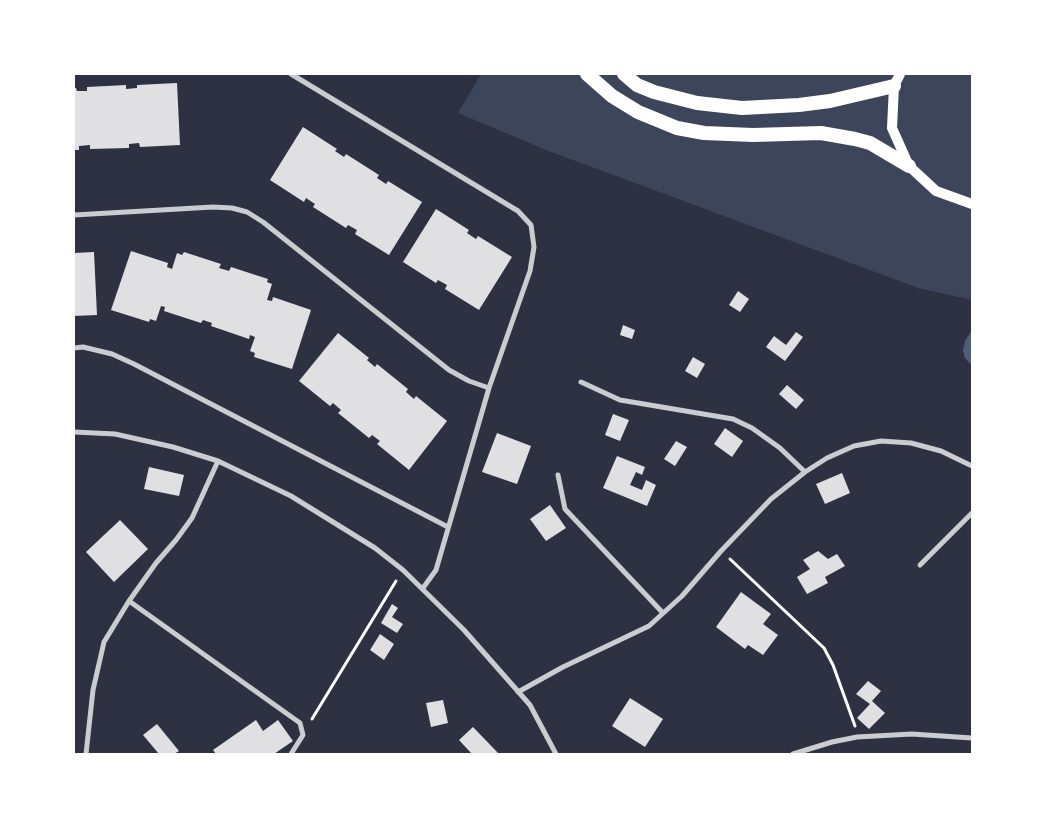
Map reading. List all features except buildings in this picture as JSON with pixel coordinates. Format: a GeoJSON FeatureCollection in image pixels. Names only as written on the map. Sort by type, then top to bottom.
{"type":"FeatureCollection","features":[{"type":"Feature","properties":{"kind":"highway"},"geometry":{"type":"LineString","coordinates":[[586,74],[612,96],[638,112],[677,128],[704,133],[753,135],[821,133],[855,138],[870,143],[909,166]]}},
{"type":"Feature","properties":{"kind":"highway"},"geometry":{"type":"LineString","coordinates":[[624,74],[637,85],[654,92],[697,103],[742,108],[799,105],[830,101],[897,80]]}},
{"type":"Feature","properties":{"kind":"main road"},"geometry":{"type":"LineString","coordinates":[[897,80],[892,128],[909,166],[936,191],[972,204]]}},
{"type":"Feature","properties":{"kind":"street"},"geometry":{"type":"LineString","coordinates":[[291,74],[518,211],[531,225],[534,247],[530,271],[489,388],[436,570],[423,588]]}},
{"type":"Feature","properties":{"kind":"street"},"geometry":{"type":"LineString","coordinates":[[74,215],[213,207],[232,208],[247,212],[263,222],[449,370],[469,381],[489,388]]}},
{"type":"Feature","properties":{"kind":"street"},"geometry":{"type":"LineString","coordinates":[[74,348],[82,347],[112,354],[134,364],[448,527]]}},
{"type":"Feature","properties":{"kind":"street"},"geometry":{"type":"LineString","coordinates":[[581,382],[620,400],[734,419],[752,428],[780,448],[804,472]]}},
{"type":"Feature","properties":{"kind":"street"},"geometry":{"type":"LineString","coordinates":[[74,432],[115,434],[173,447],[218,460],[291,496],[376,548],[423,588],[464,630],[530,705],[556,754]]}},
{"type":"Feature","properties":{"kind":"street"},"geometry":{"type":"LineString","coordinates":[[518,692],[563,667],[649,626],[682,596],[721,551],[771,499],[804,472],[827,458],[854,446],[882,441],[911,443],[941,451],[972,466]]}},
{"type":"Feature","properties":{"kind":"street"},"geometry":{"type":"LineString","coordinates":[[86,754],[93,690],[104,642],[129,600],[192,518],[218,460]]}},
{"type":"Feature","properties":{"kind":"street"},"geometry":{"type":"LineString","coordinates":[[558,475],[565,508],[662,613]]}},
{"type":"Feature","properties":{"kind":"street"},"geometry":{"type":"LineString","coordinates":[[920,565],[972,513]]}},
{"type":"Feature","properties":{"kind":"street"},"geometry":{"type":"LineString","coordinates":[[129,600],[300,723],[303,735],[291,754]]}},
{"type":"Feature","properties":{"kind":"street"},"geometry":{"type":"LineString","coordinates":[[793,754],[832,742],[857,737],[912,734],[972,738]]}},
{"type":"Feature","properties":{"kind":"path"},"geometry":{"type":"LineString","coordinates":[[721,551],[824,648],[833,665],[851,713],[857,737]]}},
{"type":"Feature","properties":{"kind":"path"},"geometry":{"type":"LineString","coordinates":[[303,735],[403,570]]}},
{"type":"Feature","properties":{"kind":"shaded area"},"geometry":{"type":"Polygon","coordinates":[[[481,74],[972,74],[972,300],[918,288],[546,150],[458,113],[481,74]]]}},
{"type":"Feature","properties":{"kind":"shaded area"},"geometry":{"type":"Polygon","coordinates":[[[972,330],[972,366],[965,358],[963,350],[965,341],[972,330]]]}}]}
